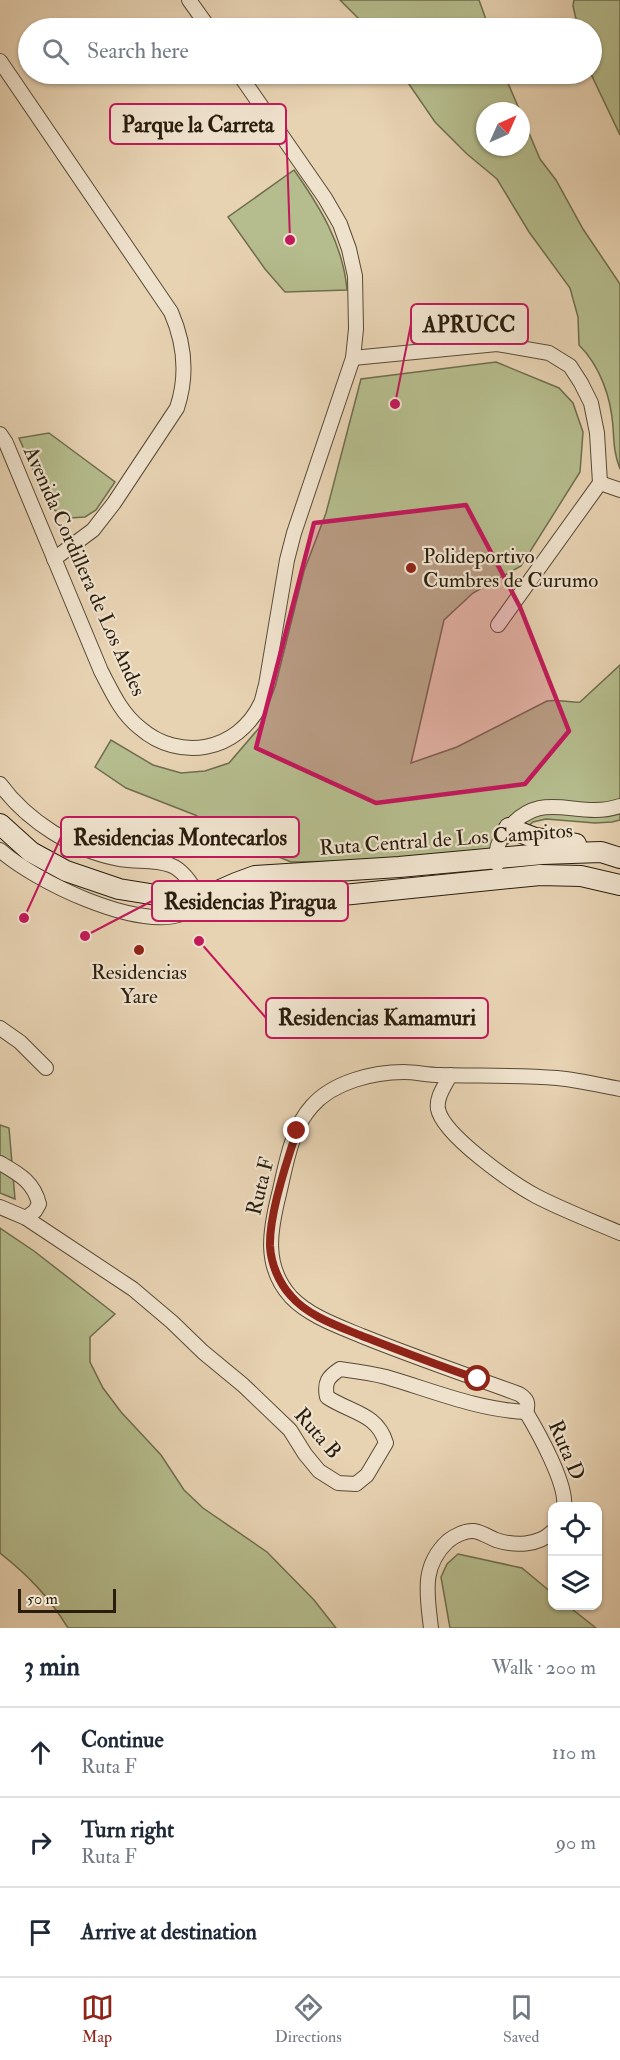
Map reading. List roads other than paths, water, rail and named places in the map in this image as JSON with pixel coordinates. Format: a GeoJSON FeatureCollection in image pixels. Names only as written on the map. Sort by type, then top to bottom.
{"type":"FeatureCollection","features":[{"type":"Feature","properties":{"kind":"main road"},"geometry":{"type":"LineString","coordinates":[[0,824],[31,852],[84,878],[141,893],[200,900]]}},
{"type":"Feature","properties":{"kind":"main road"},"geometry":{"type":"LineString","coordinates":[[509,828],[535,838],[566,842],[611,855]]}},
{"type":"Feature","properties":{"kind":"main road","name":"Ruta Central de Los Campitos"},"geometry":{"type":"LineString","coordinates":[[200,900],[254,904],[498,868],[542,854],[611,855]]}},
{"type":"Feature","properties":{"kind":"main road","name":"Ruta Central de Los Campitos"},"geometry":{"type":"LineString","coordinates":[[200,900],[255,876],[399,867],[498,868],[540,875],[581,876],[620,885]]}},
{"type":"Feature","properties":{"kind":"street"},"geometry":{"type":"LineString","coordinates":[[189,0],[201,18]]}},
{"type":"Feature","properties":{"kind":"street"},"geometry":{"type":"LineString","coordinates":[[0,61],[171,312],[182,345],[184,377],[177,408],[114,503],[93,530],[54,559]]}},
{"type":"Feature","properties":{"kind":"street","name":"Avenida Cordillera de Los Andes"},"geometry":{"type":"LineString","coordinates":[[0,434],[6,443],[116,700],[134,723],[160,742],[180,748],[199,749],[215,745],[235,734],[261,704],[289,551],[353,358],[357,329],[355,276],[343,232],[325,198],[247,84]]}},
{"type":"Feature","properties":{"kind":"street"},"geometry":{"type":"LineString","coordinates":[[353,358],[497,344],[549,353],[570,366],[581,383],[591,403],[597,433],[600,483],[498,625]]}},
{"type":"Feature","properties":{"kind":"street"},"geometry":{"type":"LineString","coordinates":[[600,483],[620,490]]}},
{"type":"Feature","properties":{"kind":"street"},"geometry":{"type":"LineString","coordinates":[[0,784],[34,819],[85,849],[118,859],[171,865],[185,877],[200,900],[190,910],[173,916],[110,909],[39,878],[0,849]]}},
{"type":"Feature","properties":{"kind":"street"},"geometry":{"type":"LineString","coordinates":[[498,868],[498,842],[509,828],[530,810],[542,807],[592,811],[608,810],[620,806]]}},
{"type":"Feature","properties":{"kind":"street"},"geometry":{"type":"LineString","coordinates":[[0,1028],[20,1042],[46,1068]]}},
{"type":"Feature","properties":{"kind":"street","name":"Ruta F"},"geometry":{"type":"LineString","coordinates":[[526,1412],[528,1405],[526,1398],[519,1394],[418,1359],[342,1327],[309,1311],[291,1297],[282,1284],[274,1265],[270,1247],[271,1228],[291,1148],[297,1131],[311,1106],[325,1094],[361,1078],[404,1072],[558,1078],[620,1089]]}},
{"type":"Feature","properties":{"kind":"street"},"geometry":{"type":"LineString","coordinates":[[450,1075],[438,1098],[438,1110],[443,1121],[458,1138],[486,1162],[535,1196],[620,1233]]}},
{"type":"Feature","properties":{"kind":"street"},"geometry":{"type":"LineString","coordinates":[[0,1163],[28,1180],[37,1193],[39,1204],[35,1211],[26,1218]]}},
{"type":"Feature","properties":{"kind":"street","name":"Ruta B"},"geometry":{"type":"LineString","coordinates":[[0,1207],[26,1218],[133,1289],[290,1430],[319,1471],[338,1483],[356,1484],[362,1479],[378,1459],[386,1443],[382,1431],[373,1421],[340,1406],[327,1397],[325,1387],[328,1377],[340,1369],[383,1376],[440,1394],[508,1411],[526,1412]]}},
{"type":"Feature","properties":{"kind":"street","name":"Ruta D"},"geometry":{"type":"LineString","coordinates":[[526,1412],[538,1432],[558,1479],[565,1502]]}},
{"type":"Feature","properties":{"kind":"street"},"geometry":{"type":"LineString","coordinates":[[431,1628],[428,1585],[431,1562],[453,1537],[472,1531],[499,1541],[530,1544],[544,1540],[548,1536]]}},
{"type":"Feature","properties":{"kind":"place","name":"Parque la Carreta"},"geometry":{"type":"Point","coordinates":[290,240]}},
{"type":"Feature","properties":{"kind":"place","name":"APRUCC"},"geometry":{"type":"Point","coordinates":[395,404]}},
{"type":"Feature","properties":{"kind":"place","name":"Polideportivo Cumbres de Curumo"},"geometry":{"type":"Point","coordinates":[411,568]}},
{"type":"Feature","properties":{"kind":"place","name":"Residencias Montecarlos"},"geometry":{"type":"Point","coordinates":[24,918]}},
{"type":"Feature","properties":{"kind":"place","name":"Residencias Piragua"},"geometry":{"type":"Point","coordinates":[85,936]}},
{"type":"Feature","properties":{"kind":"place","name":"Residencias Kamamuri"},"geometry":{"type":"Point","coordinates":[199,941]}},
{"type":"Feature","properties":{"kind":"place","name":"Residencias Yare"},"geometry":{"type":"Point","coordinates":[139,950]}}]}
